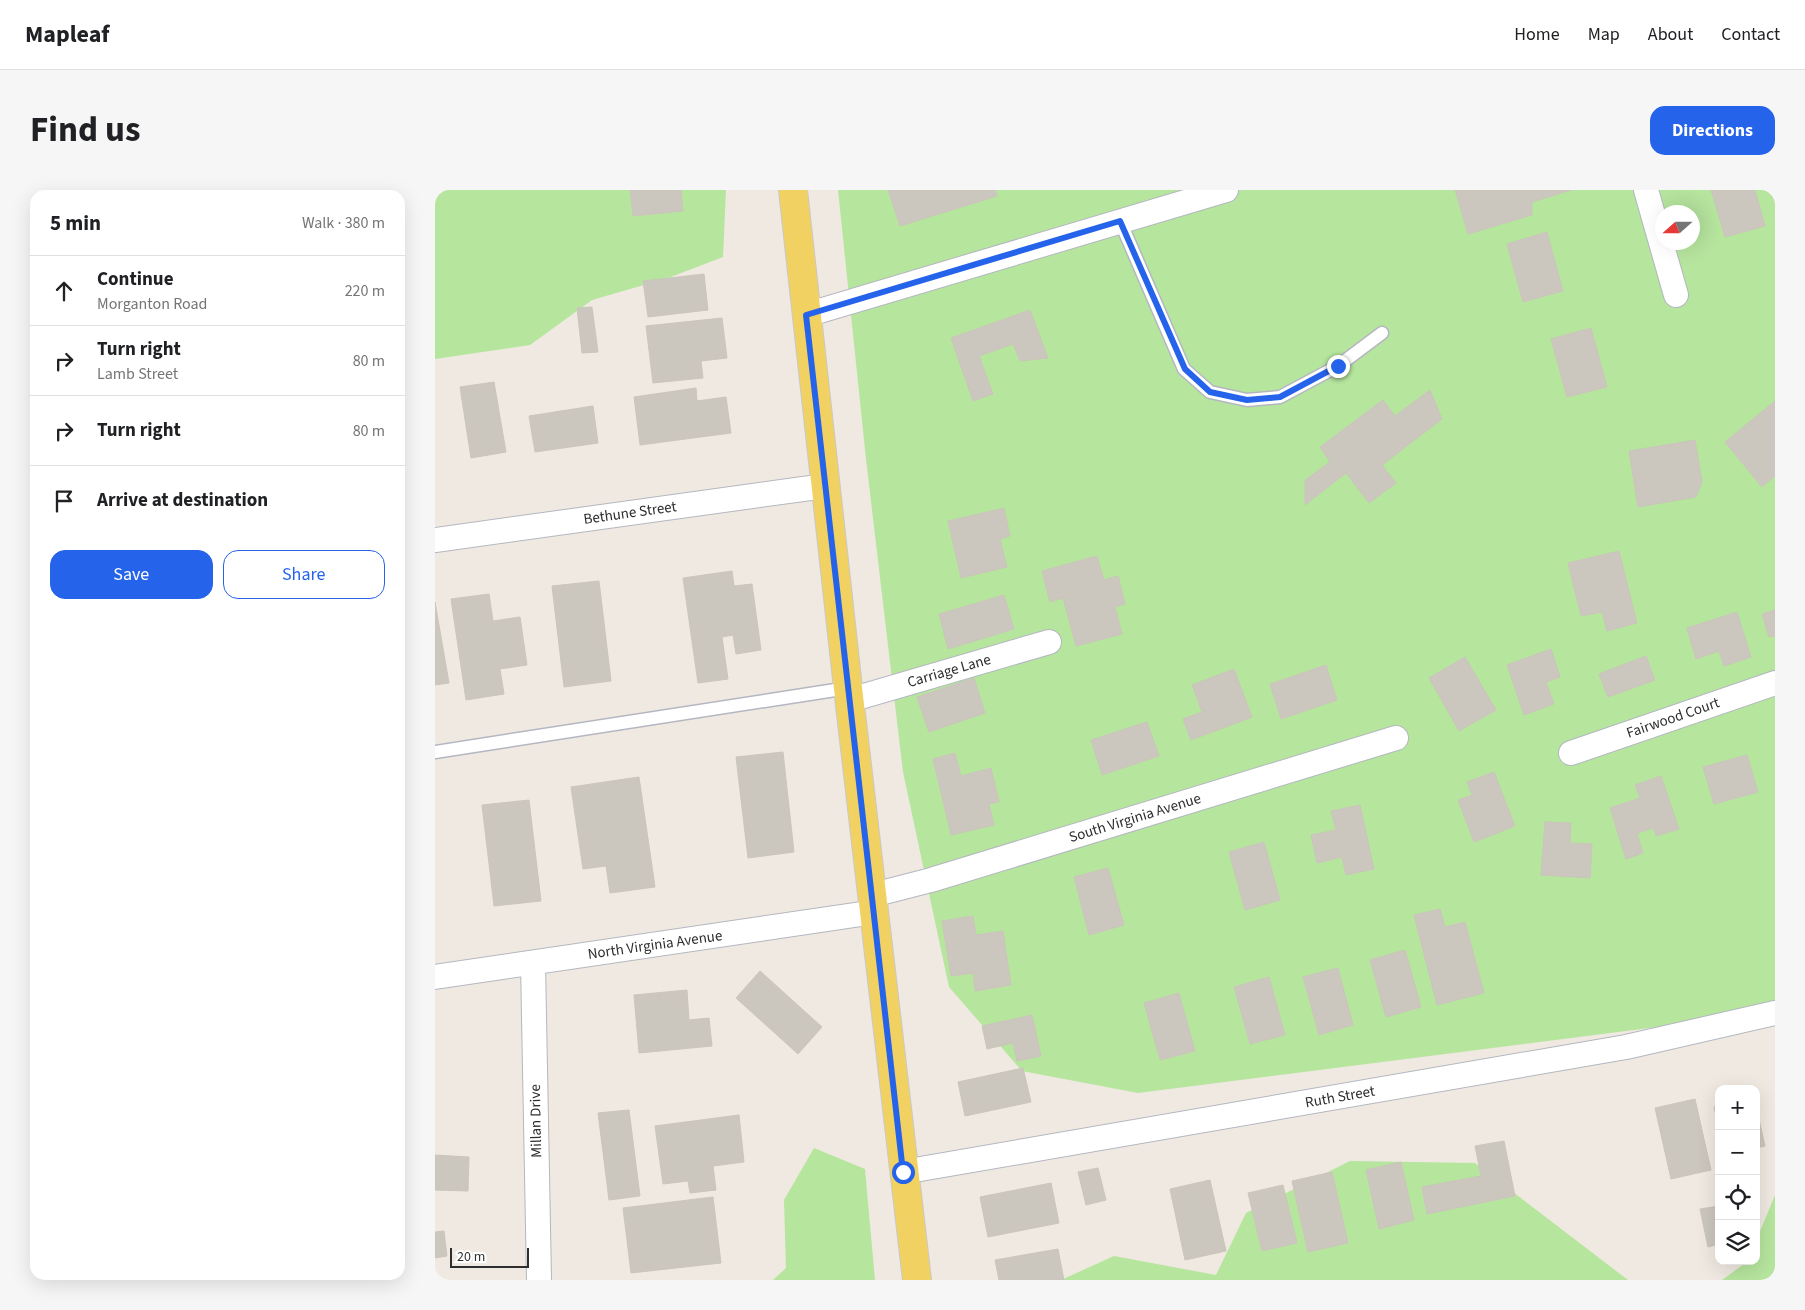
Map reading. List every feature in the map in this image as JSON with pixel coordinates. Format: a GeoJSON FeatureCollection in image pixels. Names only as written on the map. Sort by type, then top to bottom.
{"type":"FeatureCollection","features":[{"type":"Feature","properties":{"kind":"main road"},"geometry":{"type":"LineString","coordinates":[[793,190],[903,1172],[917,1280]]}},
{"type":"Feature","properties":{"kind":"street"},"geometry":{"type":"LineString","coordinates":[[806,315],[1226,190]]}},
{"type":"Feature","properties":{"kind":"street"},"geometry":{"type":"LineString","coordinates":[[1646,190],[1676,295]]}},
{"type":"Feature","properties":{"kind":"street","name":"Bethune Street"},"geometry":{"type":"LineString","coordinates":[[435,540],[825,486]]}},
{"type":"Feature","properties":{"kind":"street","name":"Carriage Lane"},"geometry":{"type":"LineString","coordinates":[[849,694],[1049,642]]}},
{"type":"Feature","properties":{"kind":"street","name":"Fairwood Court"},"geometry":{"type":"LineString","coordinates":[[1571,753],[1775,683]]}},
{"type":"Feature","properties":{"kind":"street","name":"South Virginia Avenue"},"geometry":{"type":"LineString","coordinates":[[874,904],[931,880],[1396,738]]}},
{"type":"Feature","properties":{"kind":"street","name":"North Virginia Avenue"},"geometry":{"type":"LineString","coordinates":[[435,977],[533,963],[874,904]]}},
{"type":"Feature","properties":{"kind":"street","name":"Millan Drive"},"geometry":{"type":"LineString","coordinates":[[533,963],[539,1280]]}},
{"type":"Feature","properties":{"kind":"street","name":"Ruth Street"},"geometry":{"type":"LineString","coordinates":[[903,1172],[1627,1047],[1775,1013]]}},
{"type":"Feature","properties":{"kind":"lane"},"geometry":{"type":"LineString","coordinates":[[1120,221],[1185,369],[1210,392],[1247,400],[1280,397],[1338,366],[1382,333]]}},
{"type":"Feature","properties":{"kind":"lane"},"geometry":{"type":"LineString","coordinates":[[435,752],[849,694]]}},
{"type":"Feature","properties":{"kind":"green space"},"geometry":{"type":"Polygon","coordinates":[[[435,190],[726,190],[723,257],[668,278],[592,300],[530,345],[435,359],[435,190]]]}},
{"type":"Feature","properties":{"kind":"green space"},"geometry":{"type":"Polygon","coordinates":[[[838,190],[1775,190],[1775,1012],[1138,1093],[1022,1071],[949,987],[903,772],[866,459],[838,190]]]}},
{"type":"Feature","properties":{"kind":"green space"},"geometry":{"type":"Polygon","coordinates":[[[814,1148],[865,1169],[875,1280],[773,1280],[786,1268],[784,1200],[814,1148]]]}},
{"type":"Feature","properties":{"kind":"green space"},"geometry":{"type":"Polygon","coordinates":[[[1350,1161],[1475,1163],[1628,1280],[1061,1280],[1114,1256],[1216,1275],[1246,1213],[1350,1161]]]}},
{"type":"Feature","properties":{"kind":"green space"},"geometry":{"type":"Polygon","coordinates":[[[1775,1195],[1775,1280],[1722,1280],[1743,1265],[1760,1265],[1760,1231],[1775,1195]]]}},
{"type":"Feature","properties":{"kind":"building"},"geometry":{"type":"Polygon","coordinates":[[[630,190],[681,190],[683,211],[633,216],[630,190]]]}},
{"type":"Feature","properties":{"kind":"building"},"geometry":{"type":"Polygon","coordinates":[[[888,190],[995,190],[997,196],[900,226],[888,190]]]}},
{"type":"Feature","properties":{"kind":"building"},"geometry":{"type":"Polygon","coordinates":[[[1455,190],[1571,190],[1532,202],[1532,215],[1468,234],[1455,190]]]}},
{"type":"Feature","properties":{"kind":"building"},"geometry":{"type":"Polygon","coordinates":[[[1711,190],[1755,190],[1765,226],[1725,237],[1711,190]]]}},
{"type":"Feature","properties":{"kind":"building"},"geometry":{"type":"Polygon","coordinates":[[[1547,232],[1563,291],[1523,302],[1507,244],[1547,232]]]}},
{"type":"Feature","properties":{"kind":"building"},"geometry":{"type":"Polygon","coordinates":[[[704,274],[708,310],[648,317],[643,281],[704,274]]]}},
{"type":"Feature","properties":{"kind":"building"},"geometry":{"type":"Polygon","coordinates":[[[592,307],[598,352],[582,353],[577,308],[592,307]]]}},
{"type":"Feature","properties":{"kind":"building"},"geometry":{"type":"Polygon","coordinates":[[[1030,310],[1048,358],[1020,361],[1013,344],[979,356],[993,394],[973,401],[951,338],[1030,310]]]}},
{"type":"Feature","properties":{"kind":"building"},"geometry":{"type":"Polygon","coordinates":[[[722,318],[727,358],[701,361],[703,378],[653,383],[646,326],[722,318]]]}},
{"type":"Feature","properties":{"kind":"building"},"geometry":{"type":"Polygon","coordinates":[[[1591,328],[1607,387],[1567,397],[1551,339],[1591,328]]]}},
{"type":"Feature","properties":{"kind":"building"},"geometry":{"type":"Polygon","coordinates":[[[494,382],[506,452],[471,458],[460,387],[494,382]]]}},
{"type":"Feature","properties":{"kind":"building"},"geometry":{"type":"Polygon","coordinates":[[[696,388],[697,401],[726,397],[731,433],[640,445],[634,397],[696,388]]]}},
{"type":"Feature","properties":{"kind":"building"},"geometry":{"type":"Polygon","coordinates":[[[1430,390],[1442,419],[1382,465],[1396,483],[1369,503],[1346,473],[1305,505],[1305,480],[1330,462],[1320,447],[1383,400],[1395,416],[1430,390]]]}},
{"type":"Feature","properties":{"kind":"building"},"geometry":{"type":"Polygon","coordinates":[[[1775,401],[1775,476],[1762,487],[1725,442],[1775,401]]]}},
{"type":"Feature","properties":{"kind":"building"},"geometry":{"type":"Polygon","coordinates":[[[593,406],[598,443],[535,452],[529,416],[593,406]]]}},
{"type":"Feature","properties":{"kind":"building"},"geometry":{"type":"Polygon","coordinates":[[[1695,440],[1702,482],[1696,497],[1638,507],[1629,451],[1695,440]]]}},
{"type":"Feature","properties":{"kind":"building"},"geometry":{"type":"Polygon","coordinates":[[[1004,508],[1010,536],[1000,539],[1007,567],[961,578],[948,521],[1004,508]]]}},
{"type":"Feature","properties":{"kind":"building"},"geometry":{"type":"Polygon","coordinates":[[[1619,551],[1637,623],[1607,631],[1602,612],[1581,616],[1568,563],[1619,551]]]}},
{"type":"Feature","properties":{"kind":"building"},"geometry":{"type":"Polygon","coordinates":[[[1097,556],[1104,580],[1118,576],[1125,604],[1115,607],[1122,634],[1076,646],[1063,598],[1050,602],[1042,571],[1097,556]]]}},
{"type":"Feature","properties":{"kind":"building"},"geometry":{"type":"Polygon","coordinates":[[[732,571],[734,586],[752,584],[761,650],[736,654],[733,635],[722,637],[728,679],[698,683],[683,578],[732,571]]]}},
{"type":"Feature","properties":{"kind":"building"},"geometry":{"type":"Polygon","coordinates":[[[599,581],[611,681],[564,687],[552,586],[599,581]]]}},
{"type":"Feature","properties":{"kind":"building"},"geometry":{"type":"Polygon","coordinates":[[[489,594],[493,621],[520,617],[527,665],[500,669],[504,694],[466,700],[451,599],[489,594]]]}},
{"type":"Feature","properties":{"kind":"building"},"geometry":{"type":"Polygon","coordinates":[[[1004,595],[1014,629],[948,649],[939,614],[1004,595]]]}},
{"type":"Feature","properties":{"kind":"building"},"geometry":{"type":"Polygon","coordinates":[[[435,602],[449,683],[435,685],[435,602]]]}},
{"type":"Feature","properties":{"kind":"building"},"geometry":{"type":"Polygon","coordinates":[[[1775,610],[1775,636],[1769,637],[1762,614],[1775,610]]]}},
{"type":"Feature","properties":{"kind":"building"},"geometry":{"type":"Polygon","coordinates":[[[1737,612],[1751,657],[1724,666],[1719,651],[1696,659],[1687,628],[1737,612]]]}},
{"type":"Feature","properties":{"kind":"building"},"geometry":{"type":"Polygon","coordinates":[[[1551,649],[1560,677],[1546,682],[1554,704],[1524,715],[1507,665],[1551,649]]]}},
{"type":"Feature","properties":{"kind":"building"},"geometry":{"type":"Polygon","coordinates":[[[1646,656],[1655,680],[1608,697],[1599,674],[1646,656]]]}},
{"type":"Feature","properties":{"kind":"building"},"geometry":{"type":"Polygon","coordinates":[[[1465,657],[1496,710],[1459,731],[1429,678],[1465,657]]]}},
{"type":"Feature","properties":{"kind":"building"},"geometry":{"type":"Polygon","coordinates":[[[1326,665],[1337,700],[1281,719],[1270,684],[1326,665]]]}},
{"type":"Feature","properties":{"kind":"building"},"geometry":{"type":"Polygon","coordinates":[[[1234,669],[1252,717],[1191,740],[1183,719],[1202,712],[1192,685],[1234,669]]]}},
{"type":"Feature","properties":{"kind":"building"},"geometry":{"type":"Polygon","coordinates":[[[974,678],[985,713],[929,732],[917,697],[974,678]]]}},
{"type":"Feature","properties":{"kind":"building"},"geometry":{"type":"Polygon","coordinates":[[[1147,722],[1159,756],[1102,775],[1091,740],[1147,722]]]}},
{"type":"Feature","properties":{"kind":"building"},"geometry":{"type":"Polygon","coordinates":[[[783,752],[794,852],[748,858],[736,757],[783,752]]]}},
{"type":"Feature","properties":{"kind":"building"},"geometry":{"type":"Polygon","coordinates":[[[955,753],[961,776],[991,768],[999,802],[989,804],[994,825],[951,835],[933,759],[955,753]]]}},
{"type":"Feature","properties":{"kind":"building"},"geometry":{"type":"Polygon","coordinates":[[[1747,755],[1758,792],[1714,804],[1703,767],[1747,755]]]}},
{"type":"Feature","properties":{"kind":"building"},"geometry":{"type":"Polygon","coordinates":[[[1494,772],[1515,826],[1474,842],[1458,800],[1472,795],[1467,782],[1494,772]]]}},
{"type":"Feature","properties":{"kind":"building"},"geometry":{"type":"Polygon","coordinates":[[[1661,776],[1679,829],[1656,836],[1654,828],[1637,833],[1643,853],[1626,859],[1610,808],[1640,798],[1635,785],[1661,776]]]}},
{"type":"Feature","properties":{"kind":"building"},"geometry":{"type":"Polygon","coordinates":[[[639,777],[655,887],[610,893],[606,866],[583,869],[571,787],[639,777]]]}},
{"type":"Feature","properties":{"kind":"building"},"geometry":{"type":"Polygon","coordinates":[[[529,800],[541,901],[494,906],[482,805],[529,800]]]}},
{"type":"Feature","properties":{"kind":"building"},"geometry":{"type":"Polygon","coordinates":[[[1360,805],[1374,869],[1346,875],[1342,857],[1317,863],[1311,835],[1336,830],[1331,811],[1360,805]]]}},
{"type":"Feature","properties":{"kind":"building"},"geometry":{"type":"Polygon","coordinates":[[[1545,822],[1571,823],[1570,843],[1592,844],[1590,878],[1541,875],[1545,822]]]}},
{"type":"Feature","properties":{"kind":"building"},"geometry":{"type":"Polygon","coordinates":[[[1264,842],[1280,900],[1245,910],[1229,852],[1264,842]]]}},
{"type":"Feature","properties":{"kind":"building"},"geometry":{"type":"Polygon","coordinates":[[[1108,868],[1124,925],[1089,935],[1074,877],[1108,868]]]}},
{"type":"Feature","properties":{"kind":"building"},"geometry":{"type":"Polygon","coordinates":[[[1440,909],[1445,927],[1465,922],[1484,993],[1437,1005],[1414,915],[1440,909]]]}},
{"type":"Feature","properties":{"kind":"building"},"geometry":{"type":"Polygon","coordinates":[[[973,916],[976,935],[1003,931],[1011,985],[975,991],[973,973],[951,976],[942,921],[973,916]]]}},
{"type":"Feature","properties":{"kind":"building"},"geometry":{"type":"Polygon","coordinates":[[[1405,950],[1421,1007],[1386,1017],[1370,960],[1405,950]]]}},
{"type":"Feature","properties":{"kind":"building"},"geometry":{"type":"Polygon","coordinates":[[[1338,968],[1353,1025],[1319,1035],[1303,977],[1338,968]]]}},
{"type":"Feature","properties":{"kind":"building"},"geometry":{"type":"Polygon","coordinates":[[[760,971],[822,1027],[798,1054],[736,998],[760,971]]]}},
{"type":"Feature","properties":{"kind":"building"},"geometry":{"type":"Polygon","coordinates":[[[1269,977],[1285,1035],[1250,1044],[1234,987],[1269,977]]]}},
{"type":"Feature","properties":{"kind":"building"},"geometry":{"type":"Polygon","coordinates":[[[687,990],[689,1020],[709,1018],[712,1046],[639,1053],[634,995],[687,990]]]}},
{"type":"Feature","properties":{"kind":"building"},"geometry":{"type":"Polygon","coordinates":[[[1179,993],[1195,1051],[1160,1060],[1144,1003],[1179,993]]]}},
{"type":"Feature","properties":{"kind":"building"},"geometry":{"type":"Polygon","coordinates":[[[1032,1015],[1041,1056],[1017,1061],[1013,1043],[987,1049],[982,1026],[1032,1015]]]}},
{"type":"Feature","properties":{"kind":"building"},"geometry":{"type":"Polygon","coordinates":[[[1023,1068],[1031,1102],[965,1116],[958,1082],[1023,1068]]]}},
{"type":"Feature","properties":{"kind":"building"},"geometry":{"type":"Polygon","coordinates":[[[1695,1099],[1711,1170],[1671,1179],[1655,1108],[1695,1099]]]}},
{"type":"Feature","properties":{"kind":"building"},"geometry":{"type":"Polygon","coordinates":[[[629,1110],[640,1196],[609,1200],[598,1113],[629,1110]]]}},
{"type":"Feature","properties":{"kind":"building"},"geometry":{"type":"Polygon","coordinates":[[[739,1115],[744,1162],[713,1166],[716,1190],[690,1193],[688,1181],[663,1184],[655,1126],[739,1115]]]}},
{"type":"Feature","properties":{"kind":"building"},"geometry":{"type":"Polygon","coordinates":[[[1760,1124],[1765,1146],[1760,1147],[1760,1124]]]}},
{"type":"Feature","properties":{"kind":"building"},"geometry":{"type":"Polygon","coordinates":[[[1504,1141],[1515,1196],[1427,1214],[1422,1187],[1481,1176],[1475,1146],[1504,1141]]]}},
{"type":"Feature","properties":{"kind":"building"},"geometry":{"type":"Polygon","coordinates":[[[435,1155],[469,1157],[468,1191],[435,1190],[435,1155]]]}},
{"type":"Feature","properties":{"kind":"building"},"geometry":{"type":"Polygon","coordinates":[[[1401,1162],[1414,1220],[1379,1229],[1366,1170],[1401,1162]]]}},
{"type":"Feature","properties":{"kind":"building"},"geometry":{"type":"Polygon","coordinates":[[[1098,1168],[1106,1200],[1086,1205],[1078,1172],[1098,1168]]]}},
{"type":"Feature","properties":{"kind":"building"},"geometry":{"type":"Polygon","coordinates":[[[1332,1172],[1348,1243],[1308,1252],[1292,1181],[1332,1172]]]}},
{"type":"Feature","properties":{"kind":"building"},"geometry":{"type":"Polygon","coordinates":[[[1210,1180],[1226,1251],[1185,1260],[1170,1189],[1210,1180]]]}},
{"type":"Feature","properties":{"kind":"building"},"geometry":{"type":"Polygon","coordinates":[[[1051,1183],[1059,1223],[988,1237],[980,1197],[1051,1183]]]}},
{"type":"Feature","properties":{"kind":"building"},"geometry":{"type":"Polygon","coordinates":[[[1283,1185],[1297,1243],[1262,1251],[1248,1193],[1283,1185]]]}},
{"type":"Feature","properties":{"kind":"building"},"geometry":{"type":"Polygon","coordinates":[[[713,1197],[721,1263],[631,1273],[623,1208],[713,1197]]]}},
{"type":"Feature","properties":{"kind":"building"},"geometry":{"type":"Polygon","coordinates":[[[1715,1207],[1715,1245],[1708,1247],[1700,1209],[1715,1207]]]}},
{"type":"Feature","properties":{"kind":"building"},"geometry":{"type":"Polygon","coordinates":[[[444,1231],[447,1256],[435,1258],[435,1232],[444,1231]]]}},
{"type":"Feature","properties":{"kind":"building"},"geometry":{"type":"Polygon","coordinates":[[[1058,1249],[1064,1280],[999,1280],[995,1260],[1058,1249]]]}},
{"type":"Feature","properties":{"kind":"route"},"geometry":{"type":"LineString","coordinates":[[903,1172],[806,315],[1120,221],[1185,369],[1210,392],[1247,400],[1280,397],[1338,366]]}}]}
